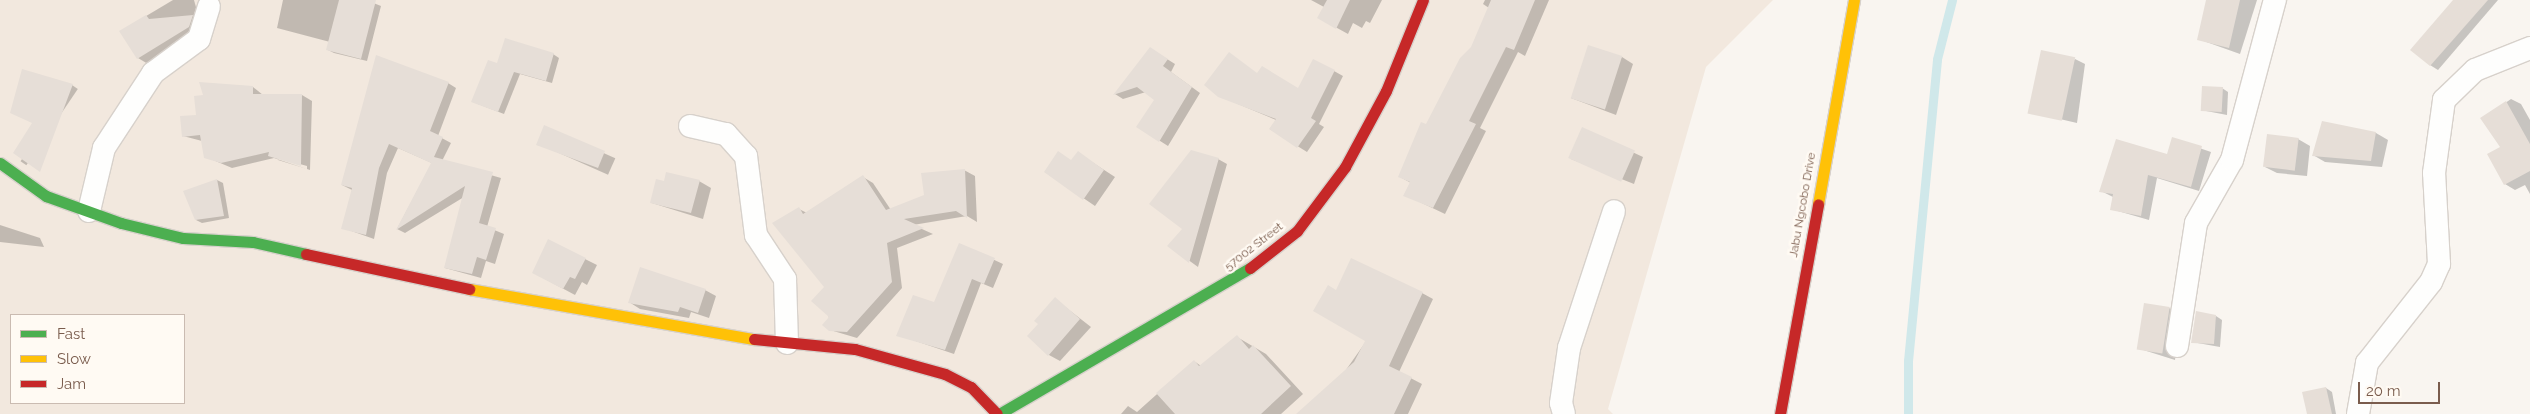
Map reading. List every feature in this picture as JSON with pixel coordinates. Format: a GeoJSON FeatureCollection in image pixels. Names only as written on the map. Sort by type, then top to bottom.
{"type":"FeatureCollection","features":[{"type":"Feature","properties":{"kind":"street","name":"57002 Street"},"geometry":{"type":"LineString","coordinates":[[998,414],[1236,279],[1297,231],[1349,158],[1386,91],[1423,0]]}},
{"type":"Feature","properties":{"kind":"street","name":"Jabu Ngcobo Drive"},"geometry":{"type":"LineString","coordinates":[[1780,414],[1854,0]]}},
{"type":"Feature","properties":{"kind":"street"},"geometry":{"type":"LineString","coordinates":[[2177,346],[2196,223],[2232,160],[2275,0]]}},
{"type":"Feature","properties":{"kind":"street"},"geometry":{"type":"LineString","coordinates":[[89,211],[104,148],[153,73],[199,39],[208,6]]}},
{"type":"Feature","properties":{"kind":"street"},"geometry":{"type":"LineString","coordinates":[[2358,414],[2367,363],[2431,282],[2439,264],[2434,173],[2444,100],[2475,70],[2530,48]]}},
{"type":"Feature","properties":{"kind":"street"},"geometry":{"type":"LineString","coordinates":[[690,126],[726,134],[746,156],[756,235],[785,279],[788,343]]}},
{"type":"Feature","properties":{"kind":"street"},"geometry":{"type":"LineString","coordinates":[[0,163],[46,196],[89,211],[183,238],[253,242],[411,278],[713,336],[855,349],[945,374],[971,387],[998,414]]}},
{"type":"Feature","properties":{"kind":"street"},"geometry":{"type":"LineString","coordinates":[[1564,414],[1561,403],[1569,348],[1614,211]]}},
{"type":"Feature","properties":{"kind":"shaded area"},"geometry":{"type":"Polygon","coordinates":[[[0,0],[1773,0],[1706,67],[1608,409],[1613,414],[0,414],[0,0]]]}},
{"type":"Feature","properties":{"kind":"building"},"geometry":{"type":"Polygon","coordinates":[[[339,0],[376,0],[361,59],[326,50],[339,0]]]}},
{"type":"Feature","properties":{"kind":"building"},"geometry":{"type":"Polygon","coordinates":[[[1327,0],[1350,0],[1336,29],[1317,18],[1327,0]]]}},
{"type":"Feature","properties":{"kind":"building"},"geometry":{"type":"Polygon","coordinates":[[[1491,0],[1535,0],[1514,50],[1506,47],[1469,121],[1476,124],[1433,208],[1403,196],[1410,182],[1398,177],[1421,122],[1426,124],[1460,58],[1471,47],[1491,0]]]}},
{"type":"Feature","properties":{"kind":"building"},"geometry":{"type":"Polygon","coordinates":[[[2206,0],[2240,0],[2229,48],[2197,40],[2206,0]]]}},
{"type":"Feature","properties":{"kind":"building"},"geometry":{"type":"Polygon","coordinates":[[[2453,0],[2488,0],[2430,66],[2410,50],[2453,0]]]}},
{"type":"Feature","properties":{"kind":"building"},"geometry":{"type":"Polygon","coordinates":[[[146,15],[149,19],[193,15],[189,27],[137,59],[119,31],[146,15]]]}},
{"type":"Feature","properties":{"kind":"building"},"geometry":{"type":"Polygon","coordinates":[[[505,38],[554,53],[546,81],[514,72],[498,112],[471,102],[488,60],[497,63],[505,38]]]}},
{"type":"Feature","properties":{"kind":"building"},"geometry":{"type":"Polygon","coordinates":[[[1588,45],[1622,56],[1605,109],[1571,98],[1588,45]]]}},
{"type":"Feature","properties":{"kind":"building"},"geometry":{"type":"Polygon","coordinates":[[[1150,47],[1168,59],[1163,66],[1192,87],[1159,142],[1136,127],[1154,100],[1137,87],[1113,95],[1150,47]]]}},
{"type":"Feature","properties":{"kind":"building"},"geometry":{"type":"Polygon","coordinates":[[[2041,50],[2075,57],[2062,121],[2027,114],[2041,50]]]}},
{"type":"Feature","properties":{"kind":"building"},"geometry":{"type":"Polygon","coordinates":[[[1229,52],[1257,73],[1262,66],[1298,88],[1313,59],[1335,70],[1311,118],[1316,121],[1297,148],[1269,129],[1276,119],[1218,97],[1204,85],[1229,52]]]}},
{"type":"Feature","properties":{"kind":"building"},"geometry":{"type":"Polygon","coordinates":[[[376,55],[449,82],[430,131],[443,137],[434,157],[493,172],[479,223],[496,228],[486,260],[477,257],[472,274],[444,268],[465,186],[396,230],[431,163],[389,144],[379,168],[366,235],[341,229],[352,188],[341,185],[376,55]]]}},
{"type":"Feature","properties":{"kind":"building"},"geometry":{"type":"Polygon","coordinates":[[[22,69],[73,84],[40,172],[13,153],[32,123],[10,113],[22,69]]]}},
{"type":"Feature","properties":{"kind":"building"},"geometry":{"type":"Polygon","coordinates":[[[199,82],[253,86],[253,94],[302,94],[301,166],[268,156],[269,152],[221,163],[204,158],[200,135],[182,137],[180,116],[196,115],[194,96],[203,95],[199,82]]]}},
{"type":"Feature","properties":{"kind":"building"},"geometry":{"type":"Polygon","coordinates":[[[2202,86],[2223,87],[2222,112],[2201,111],[2202,86]]]}},
{"type":"Feature","properties":{"kind":"building"},"geometry":{"type":"Polygon","coordinates":[[[2506,101],[2530,144],[2530,171],[2504,185],[2487,154],[2500,147],[2480,118],[2506,101]]]}},
{"type":"Feature","properties":{"kind":"building"},"geometry":{"type":"Polygon","coordinates":[[[2322,121],[2376,132],[2371,161],[2312,156],[2322,121]]]}},
{"type":"Feature","properties":{"kind":"building"},"geometry":{"type":"Polygon","coordinates":[[[544,125],[605,151],[598,168],[536,145],[544,125]]]}},
{"type":"Feature","properties":{"kind":"building"},"geometry":{"type":"Polygon","coordinates":[[[1582,127],[1635,151],[1621,182],[1568,158],[1582,127]]]}},
{"type":"Feature","properties":{"kind":"building"},"geometry":{"type":"Polygon","coordinates":[[[2267,134],[2299,138],[2295,171],[2263,167],[2267,134]]]}},
{"type":"Feature","properties":{"kind":"building"},"geometry":{"type":"Polygon","coordinates":[[[2172,137],[2202,146],[2191,187],[2148,175],[2141,216],[2110,210],[2113,194],[2099,192],[2116,139],[2167,154],[2172,137]]]}},
{"type":"Feature","properties":{"kind":"building"},"geometry":{"type":"Polygon","coordinates":[[[1191,150],[1219,158],[1189,263],[1167,246],[1182,229],[1149,204],[1191,150]]]}},
{"type":"Feature","properties":{"kind":"building"},"geometry":{"type":"Polygon","coordinates":[[[1058,151],[1071,160],[1078,151],[1104,170],[1083,200],[1044,172],[1058,151]]]}},
{"type":"Feature","properties":{"kind":"building"},"geometry":{"type":"Polygon","coordinates":[[[965,169],[967,218],[956,211],[904,219],[924,228],[887,243],[892,282],[847,332],[829,331],[822,325],[829,317],[811,301],[824,287],[772,223],[799,207],[803,214],[863,175],[886,210],[924,195],[921,173],[965,169]]]}},
{"type":"Feature","properties":{"kind":"building"},"geometry":{"type":"Polygon","coordinates":[[[666,172],[700,180],[691,213],[650,203],[656,179],[664,181],[666,172]]]}},
{"type":"Feature","properties":{"kind":"building"},"geometry":{"type":"Polygon","coordinates":[[[217,179],[224,216],[195,220],[183,191],[217,179]]]}},
{"type":"Feature","properties":{"kind":"building"},"geometry":{"type":"Polygon","coordinates":[[[548,239],[586,258],[575,279],[570,277],[563,289],[532,273],[548,239]]]}},
{"type":"Feature","properties":{"kind":"building"},"geometry":{"type":"Polygon","coordinates":[[[959,243],[995,258],[984,284],[972,279],[945,350],[896,336],[913,295],[934,302],[959,243]]]}},
{"type":"Feature","properties":{"kind":"building"},"geometry":{"type":"Polygon","coordinates":[[[1351,258],[1423,292],[1389,366],[1412,377],[1394,414],[1296,414],[1354,362],[1365,341],[1313,311],[1328,285],[1336,290],[1351,258]]]}},
{"type":"Feature","properties":{"kind":"building"},"geometry":{"type":"Polygon","coordinates":[[[640,267],[706,289],[698,313],[680,307],[678,312],[628,303],[640,267]]]}},
{"type":"Feature","properties":{"kind":"building"},"geometry":{"type":"Polygon","coordinates":[[[1055,297],[1080,319],[1048,356],[1027,336],[1038,324],[1034,321],[1055,297]]]}},
{"type":"Feature","properties":{"kind":"building"},"geometry":{"type":"Polygon","coordinates":[[[2144,303],[2170,307],[2162,353],[2137,349],[2144,303]]]}},
{"type":"Feature","properties":{"kind":"building"},"geometry":{"type":"Polygon","coordinates":[[[2196,311],[2216,315],[2214,344],[2191,343],[2196,311]]]}},
{"type":"Feature","properties":{"kind":"building"},"geometry":{"type":"Polygon","coordinates":[[[1237,335],[1249,349],[1253,345],[1291,386],[1261,414],[1175,414],[1156,393],[1194,360],[1199,366],[1237,335]]]}},
{"type":"Feature","properties":{"kind":"building"},"geometry":{"type":"Polygon","coordinates":[[[2326,387],[2332,414],[2307,414],[2302,392],[2326,387]]]}},
{"type":"Feature","properties":{"kind":"waterway"},"geometry":{"type":"LineString","coordinates":[[1908,414],[1908,361],[1937,59],[1952,0]]}},
{"type":"Feature","properties":{"kind":"traffic: fast"},"geometry":{"type":"LineString","coordinates":[[0,163],[46,196],[121,223],[183,238],[253,242],[306,254]]}},
{"type":"Feature","properties":{"kind":"traffic: fast"},"geometry":{"type":"LineString","coordinates":[[999,414],[1250,268]]}},
{"type":"Feature","properties":{"kind":"traffic: slow"},"geometry":{"type":"LineString","coordinates":[[1818,204],[1854,0]]}},
{"type":"Feature","properties":{"kind":"traffic: slow"},"geometry":{"type":"LineString","coordinates":[[469,289],[754,339]]}},
{"type":"Feature","properties":{"kind":"traffic: jam"},"geometry":{"type":"LineString","coordinates":[[1250,268],[1297,231],[1345,167],[1386,91],[1423,0]]}},
{"type":"Feature","properties":{"kind":"traffic: jam"},"geometry":{"type":"LineString","coordinates":[[1780,414],[1818,204]]}},
{"type":"Feature","properties":{"kind":"traffic: jam"},"geometry":{"type":"LineString","coordinates":[[306,254],[469,289]]}},
{"type":"Feature","properties":{"kind":"traffic: jam"},"geometry":{"type":"LineString","coordinates":[[754,339],[855,349],[945,374],[971,387],[997,414]]}}]}
